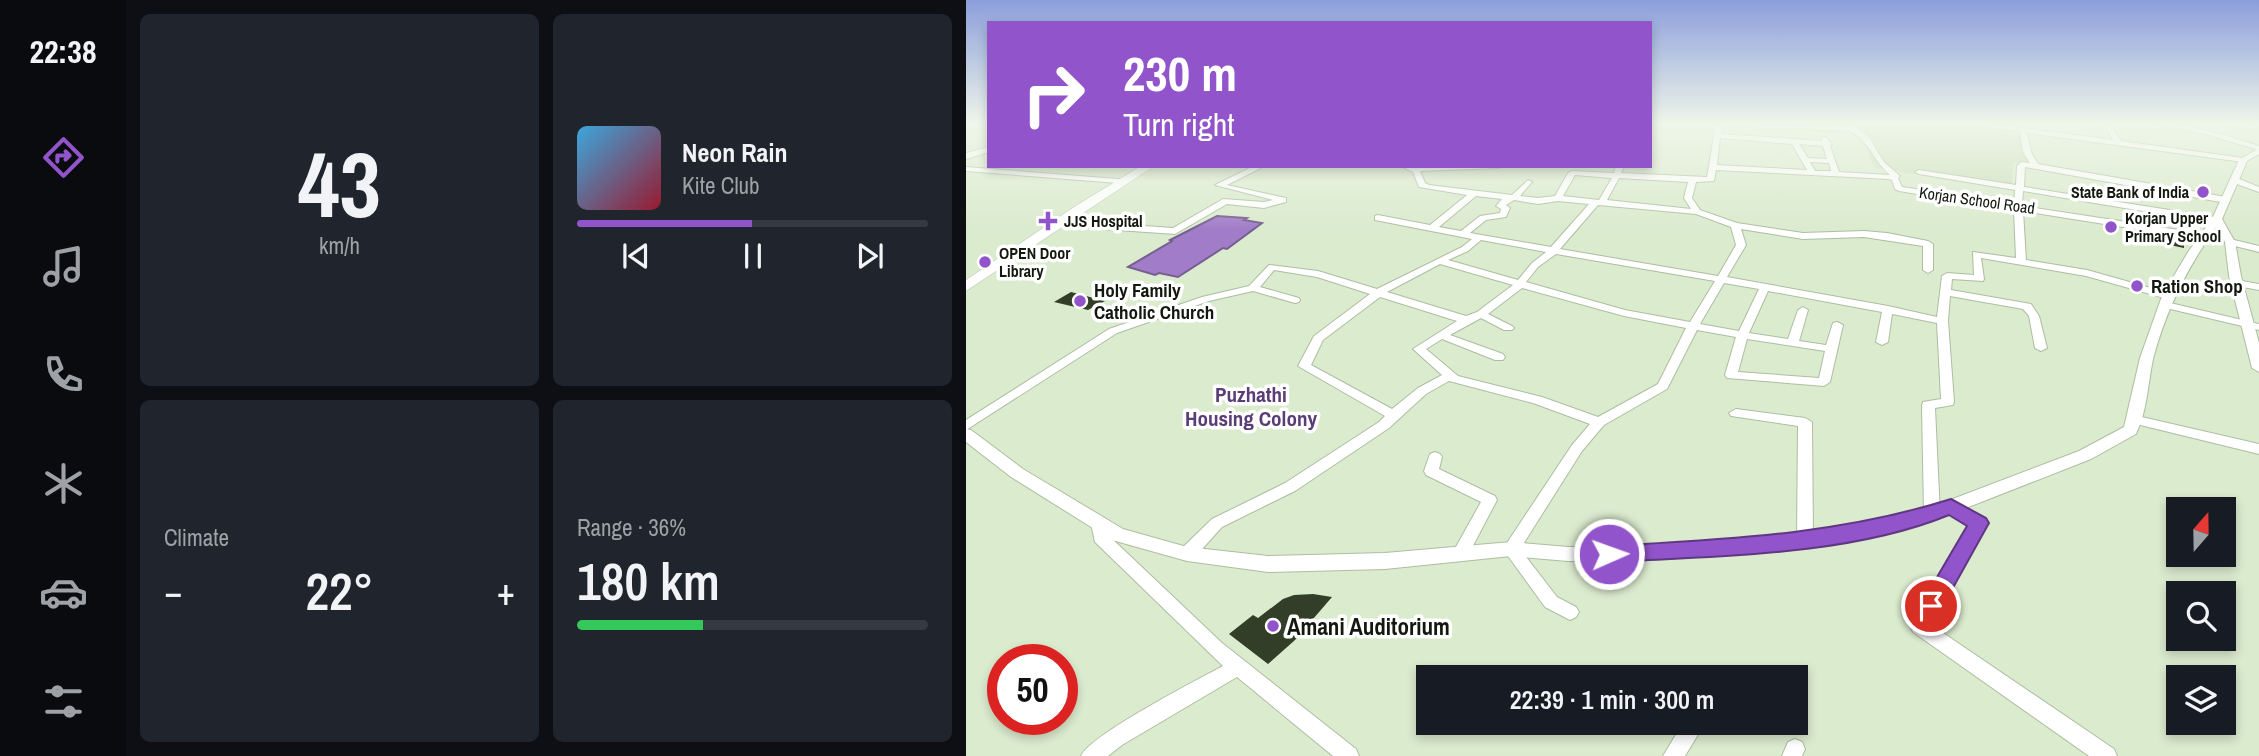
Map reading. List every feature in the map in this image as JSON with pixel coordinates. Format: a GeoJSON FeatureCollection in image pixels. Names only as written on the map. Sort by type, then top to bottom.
{"type":"FeatureCollection","features":[{"type":"Feature","properties":{"kind":"highway"},"geometry":{"type":"LineString","coordinates":[[966,284],[1118,181],[1142,168]]}},
{"type":"Feature","properties":{"kind":"highway"},"geometry":{"type":"LineString","coordinates":[[966,284],[1143,168]]}},
{"type":"Feature","properties":{"kind":"main road"},"geometry":{"type":"LineString","coordinates":[[966,433],[1017,473],[1118,535],[1187,554],[1268,564],[1324,564],[1511,549],[1568,554],[1630,554],[1805,539],[1861,531],[1932,514],[2085,455],[2131,430],[2147,358],[2167,300],[2216,220],[2243,160]]}},
{"type":"Feature","properties":{"kind":"main road"},"geometry":{"type":"LineString","coordinates":[[2216,220],[2230,242],[2236,283],[2254,326],[2259,366]]}},
{"type":"Feature","properties":{"kind":"street"},"geometry":{"type":"LineString","coordinates":[[1558,198],[1572,170],[1617,177],[1711,179],[1713,159]]}},
{"type":"Feature","properties":{"kind":"street"},"geometry":{"type":"LineString","coordinates":[[1879,159],[1896,176],[1893,177]]}},
{"type":"Feature","properties":{"kind":"street"},"geometry":{"type":"LineString","coordinates":[[2031,159],[2035,164]]}},
{"type":"Feature","properties":{"kind":"street"},"geometry":{"type":"LineString","coordinates":[[1806,160],[1832,161],[1836,174]]}},
{"type":"Feature","properties":{"kind":"street"},"geometry":{"type":"LineString","coordinates":[[1806,160],[1813,173]]}},
{"type":"Feature","properties":{"kind":"street"},"geometry":{"type":"LineString","coordinates":[[2021,261],[2018,189],[2021,166],[2035,164],[2226,200]]}},
{"type":"Feature","properties":{"kind":"street","name":"Korjan School Road"},"geometry":{"type":"LineString","coordinates":[[1712,167],[1889,177],[1895,179],[1899,189],[2205,237]]}},
{"type":"Feature","properties":{"kind":"street"},"geometry":{"type":"LineString","coordinates":[[1060,223],[1175,231],[1229,200],[1264,205],[1283,200],[1219,185],[1257,168]]}},
{"type":"Feature","properties":{"kind":"street"},"geometry":{"type":"LineString","coordinates":[[1410,168],[1416,171],[1422,185],[1473,194],[1538,201],[1558,198],[1696,212],[1735,225],[1803,236],[1864,234],[1928,244],[1928,270]]}},
{"type":"Feature","properties":{"kind":"street"},"geometry":{"type":"LineString","coordinates":[[1599,422],[1537,401],[1454,379],[1419,349],[1466,320],[1481,314],[1518,286],[1535,265],[1552,252],[1598,203],[1617,177],[1619,168]]}},
{"type":"Feature","properties":{"kind":"street"},"geometry":{"type":"LineString","coordinates":[[966,169],[1118,181]]}},
{"type":"Feature","properties":{"kind":"street"},"geometry":{"type":"LineString","coordinates":[[1919,172],[2216,220]]}},
{"type":"Feature","properties":{"kind":"street"},"geometry":{"type":"LineString","coordinates":[[1693,180],[1688,198],[1696,212]]}},
{"type":"Feature","properties":{"kind":"street"},"geometry":{"type":"LineString","coordinates":[[2234,180],[2259,190]]}},
{"type":"Feature","properties":{"kind":"street"},"geometry":{"type":"LineString","coordinates":[[1462,235],[1483,218],[1503,215],[1506,208],[1500,206],[1506,200],[1514,198],[1528,182]]}},
{"type":"Feature","properties":{"kind":"street"},"geometry":{"type":"LineString","coordinates":[[1430,229],[1473,194]]}},
{"type":"Feature","properties":{"kind":"street"},"geometry":{"type":"LineString","coordinates":[[1378,218],[1552,252],[1765,287],[1942,321]]}},
{"type":"Feature","properties":{"kind":"street"},"geometry":{"type":"LineString","coordinates":[[1570,612],[1551,602],[1511,549],[1577,448],[1599,422],[1663,386],[1693,326],[1741,245],[1735,225]]}},
{"type":"Feature","properties":{"kind":"street"},"geometry":{"type":"LineString","coordinates":[[1391,417],[1393,415],[1339,383],[1304,366],[1318,338],[1378,293],[1465,248],[1478,238]]}},
{"type":"Feature","properties":{"kind":"street"},"geometry":{"type":"LineString","coordinates":[[2230,242],[2259,249]]}},
{"type":"Feature","properties":{"kind":"street"},"geometry":{"type":"LineString","coordinates":[[1932,514],[1928,405],[1948,402],[1942,321],[1947,276],[1979,279],[1976,254],[2087,273],[2254,326]]}},
{"type":"Feature","properties":{"kind":"street"},"geometry":{"type":"LineString","coordinates":[[1439,261],[1518,286],[1624,313],[1831,349]]}},
{"type":"Feature","properties":{"kind":"street"},"geometry":{"type":"LineString","coordinates":[[1253,288],[1272,267],[1281,267],[1318,274],[1466,320]]}},
{"type":"Feature","properties":{"kind":"street"},"geometry":{"type":"LineString","coordinates":[[2236,283],[2259,287]]}},
{"type":"Feature","properties":{"kind":"street"},"geometry":{"type":"LineString","coordinates":[[1765,287],[1742,335],[1731,375],[1824,382],[1837,325]]}},
{"type":"Feature","properties":{"kind":"street"},"geometry":{"type":"LineString","coordinates":[[966,426],[1113,331],[1206,299],[1253,288],[1296,300]]}},
{"type":"Feature","properties":{"kind":"street"},"geometry":{"type":"LineString","coordinates":[[1945,292],[2027,306],[2034,316],[2041,348]]}},
{"type":"Feature","properties":{"kind":"street"},"geometry":{"type":"LineString","coordinates":[[1882,342],[1888,309]]}},
{"type":"Feature","properties":{"kind":"street"},"geometry":{"type":"LineString","coordinates":[[1792,343],[1803,310]]}},
{"type":"Feature","properties":{"kind":"street"},"geometry":{"type":"LineString","coordinates":[[1481,314],[1508,328]]}},
{"type":"Feature","properties":{"kind":"street"},"geometry":{"type":"LineString","coordinates":[[1441,335],[1499,357]]}},
{"type":"Feature","properties":{"kind":"street"},"geometry":{"type":"LineString","coordinates":[[1187,554],[1217,523],[1290,486],[1391,417],[1422,391],[1450,376]]}},
{"type":"Feature","properties":{"kind":"street"},"geometry":{"type":"LineString","coordinates":[[1736,413],[1805,422],[1805,539]]}},
{"type":"Feature","properties":{"kind":"street"},"geometry":{"type":"LineString","coordinates":[[2133,419],[2259,449]]}},
{"type":"Feature","properties":{"kind":"street"},"geometry":{"type":"LineString","coordinates":[[1435,457],[1431,471],[1490,500],[1460,554]]}},
{"type":"Feature","properties":{"kind":"street"},"geometry":{"type":"LineString","coordinates":[[1951,506],[1979,523],[1919,626],[2108,756]]}},
{"type":"Feature","properties":{"kind":"street"},"geometry":{"type":"LineString","coordinates":[[1099,524],[1101,538],[1216,649],[1349,756]]}},
{"type":"Feature","properties":{"kind":"street"},"geometry":{"type":"LineString","coordinates":[[1091,756],[1115,738],[1238,667]]}},
{"type":"Feature","properties":{"kind":"street"},"geometry":{"type":"LineString","coordinates":[[1673,756],[1687,735]]}},
{"type":"Feature","properties":{"kind":"shaded area"},"geometry":{"type":"Polygon","coordinates":[[[1870,159],[2029,159],[2032,163],[2013,163],[2012,189],[1875,168],[1870,159]]]}},
{"type":"Feature","properties":{"kind":"shaded area"},"geometry":{"type":"Polygon","coordinates":[[[1217,216],[1247,218],[1244,220],[1262,223],[1227,249],[1223,248],[1178,277],[1159,273],[1155,275],[1128,267],[1172,241],[1170,240],[1217,216]]]}},
{"type":"Feature","properties":{"kind":"building","name":"Korjan Upper Primary School"},"geometry":{"type":"Polygon","coordinates":[[[2142,233],[2184,239],[2184,248],[2141,239],[2142,233]]]}},
{"type":"Feature","properties":{"kind":"building","name":"Holy Family Catholic Church"},"geometry":{"type":"Polygon","coordinates":[[[1071,292],[1105,301],[1088,310],[1054,302],[1071,292]]]}},
{"type":"Feature","properties":{"kind":"building","name":"Amani Auditorium"},"geometry":{"type":"Polygon","coordinates":[[[1294,595],[1332,597],[1295,640],[1268,664],[1229,634],[1253,615],[1258,618],[1283,599],[1294,595]]]}},
{"type":"Feature","properties":{"kind":"place","name":"State Bank of India"},"geometry":{"type":"Point","coordinates":[2203,192]}},
{"type":"Feature","properties":{"kind":"place","name":"JJS Hospital"},"geometry":{"type":"Point","coordinates":[1048,221]}},
{"type":"Feature","properties":{"kind":"place","name":"Korjan Upper Primary School"},"geometry":{"type":"Point","coordinates":[2111,227]}},
{"type":"Feature","properties":{"kind":"place","name":"OPEN Door Library"},"geometry":{"type":"Point","coordinates":[985,262]}},
{"type":"Feature","properties":{"kind":"place","name":"Ration Shop"},"geometry":{"type":"Point","coordinates":[2137,286]}},
{"type":"Feature","properties":{"kind":"place","name":"Holy Family Catholic Church"},"geometry":{"type":"Point","coordinates":[1080,301]}},
{"type":"Feature","properties":{"kind":"place","name":"Amani Auditorium"},"geometry":{"type":"Point","coordinates":[1273,626]}},
{"type":"Feature","properties":{"kind":"district","name":"Puzhathi Housing Colony"},"geometry":{"type":"Point","coordinates":[1251,406]}},
{"type":"Feature","properties":{"kind":"route"},"geometry":{"type":"LineString","coordinates":[[1609,554],[1805,539],[1861,531],[1932,514],[1951,506],[1979,523],[1931,606]]}}]}
